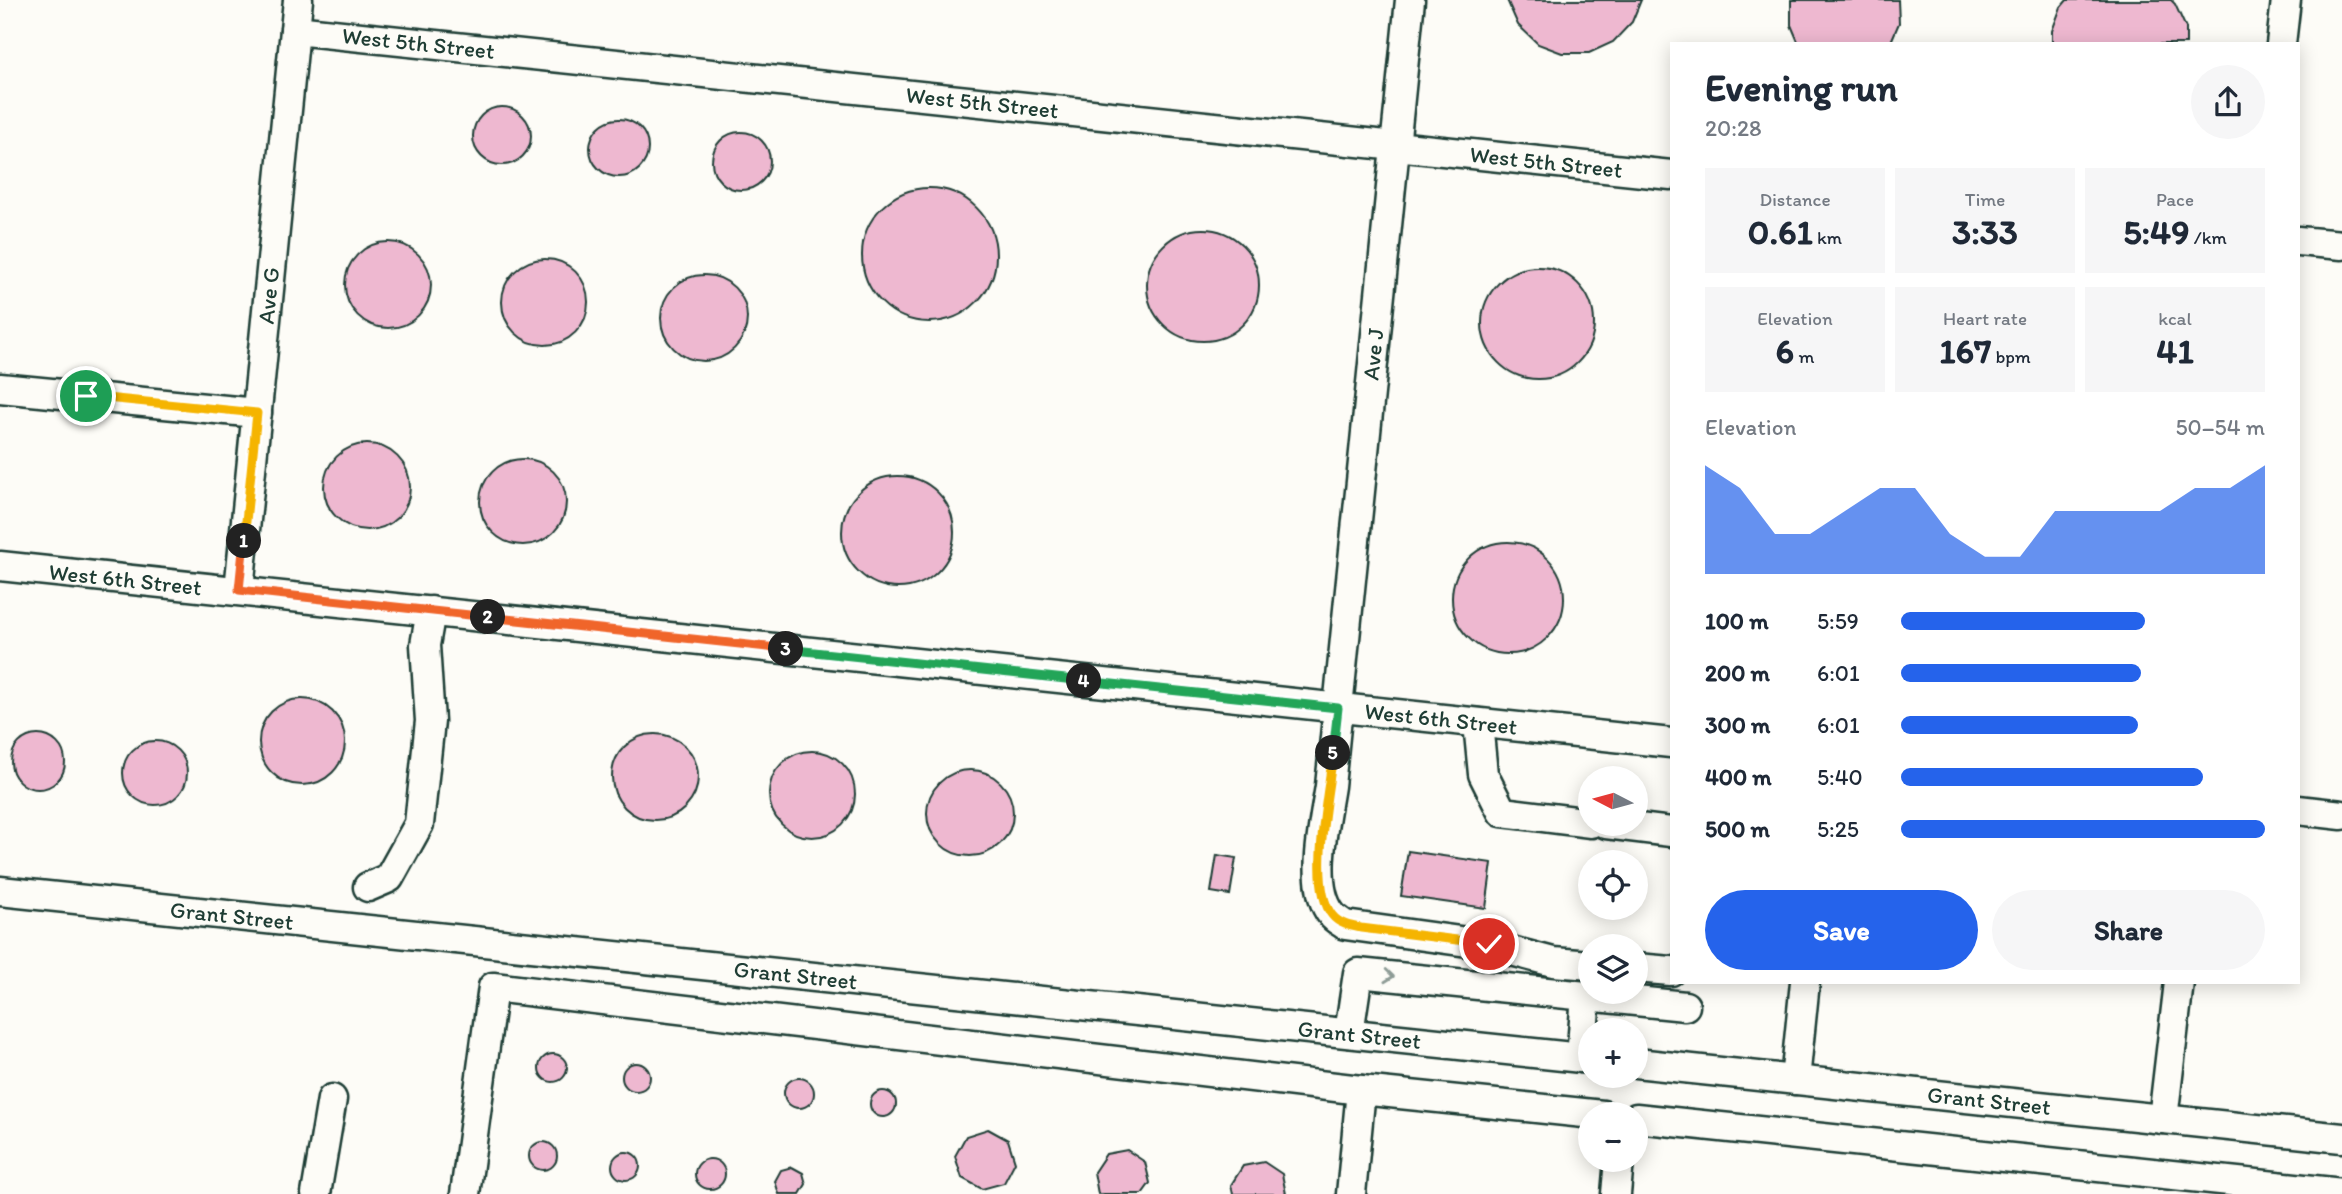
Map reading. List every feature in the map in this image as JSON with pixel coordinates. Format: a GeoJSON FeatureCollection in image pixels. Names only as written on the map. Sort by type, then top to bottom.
{"type":"FeatureCollection","features":[{"type":"Feature","properties":{"kind":"street","name":"Ave G"},"geometry":{"type":"LineString","coordinates":[[239,590],[298,0]]}},
{"type":"Feature","properties":{"kind":"street","name":"Ave J"},"geometry":{"type":"LineString","coordinates":[[1410,0],[1320,884],[1332,915],[1345,925],[1489,944],[1553,962],[1578,964]]}},
{"type":"Feature","properties":{"kind":"street"},"geometry":{"type":"LineString","coordinates":[[2281,42],[2286,0]]}},
{"type":"Feature","properties":{"kind":"street","name":"West 5th Street"},"geometry":{"type":"LineString","coordinates":[[295,30],[1670,174]]}},
{"type":"Feature","properties":{"kind":"street"},"geometry":{"type":"LineString","coordinates":[[2300,241],[2342,246]]}},
{"type":"Feature","properties":{"kind":"street"},"geometry":{"type":"LineString","coordinates":[[0,388],[257,413]]}},
{"type":"Feature","properties":{"kind":"street","name":"West 6th Street"},"geometry":{"type":"LineString","coordinates":[[0,566],[1670,743]]}},
{"type":"Feature","properties":{"kind":"street"},"geometry":{"type":"LineString","coordinates":[[368,887],[390,878],[419,824],[430,721],[425,645],[431,611]]}},
{"type":"Feature","properties":{"kind":"street"},"geometry":{"type":"LineString","coordinates":[[1478,723],[1483,774],[1502,812],[1578,821]]}},
{"type":"Feature","properties":{"kind":"street"},"geometry":{"type":"LineString","coordinates":[[2300,810],[2342,815]]}},
{"type":"Feature","properties":{"kind":"street"},"geometry":{"type":"LineString","coordinates":[[1648,829],[1670,832]]}},
{"type":"Feature","properties":{"kind":"street","name":"Grant Street"},"geometry":{"type":"LineString","coordinates":[[0,891],[1578,1057]]}},
{"type":"Feature","properties":{"kind":"street"},"geometry":{"type":"LineString","coordinates":[[1648,969],[1670,971]]}},
{"type":"Feature","properties":{"kind":"street"},"geometry":{"type":"LineString","coordinates":[[1349,1033],[1358,973],[1578,995]]}},
{"type":"Feature","properties":{"kind":"street"},"geometry":{"type":"LineString","coordinates":[[1795,1080],[1805,984]]}},
{"type":"Feature","properties":{"kind":"street"},"geometry":{"type":"LineString","coordinates":[[2163,1119],[2179,984]]}},
{"type":"Feature","properties":{"kind":"street"},"geometry":{"type":"LineString","coordinates":[[466,1194],[493,987],[1361,1090],[1578,1112]]}},
{"type":"Feature","properties":{"kind":"street"},"geometry":{"type":"LineString","coordinates":[[1648,1002],[1685,1006]]}},
{"type":"Feature","properties":{"kind":"street","name":"Grant Street"},"geometry":{"type":"LineString","coordinates":[[1648,1064],[2342,1138]]}},
{"type":"Feature","properties":{"kind":"street"},"geometry":{"type":"LineString","coordinates":[[1350,1194],[1361,1090]]}},
{"type":"Feature","properties":{"kind":"street"},"geometry":{"type":"LineString","coordinates":[[316,1194],[332,1098]]}},
{"type":"Feature","properties":{"kind":"street"},"geometry":{"type":"LineString","coordinates":[[1648,1119],[2342,1194]]}},
{"type":"Feature","properties":{"kind":"street"},"geometry":{"type":"LineString","coordinates":[[1616,1194],[1618,1172]]}},
{"type":"Feature","properties":{"kind":"building"},"geometry":{"type":"Polygon","coordinates":[[[1507,0],[1641,0],[1632,22],[1613,42],[1589,53],[1562,53],[1538,44],[1518,25],[1507,0]]]}},
{"type":"Feature","properties":{"kind":"building"},"geometry":{"type":"Polygon","coordinates":[[[1791,0],[1898,0],[1899,23],[1891,42],[1798,42],[1791,25],[1791,0]]]}},
{"type":"Feature","properties":{"kind":"building"},"geometry":{"type":"Polygon","coordinates":[[[2067,0],[2171,0],[2186,28],[2186,42],[2052,42],[2052,31],[2061,7],[2067,0]]]}},
{"type":"Feature","properties":{"kind":"building"},"geometry":{"type":"Polygon","coordinates":[[[502,107],[513,109],[526,120],[531,136],[529,147],[518,160],[502,165],[491,163],[478,152],[473,136],[475,125],[486,112],[502,107]]]}},
{"type":"Feature","properties":{"kind":"building"},"geometry":{"type":"Polygon","coordinates":[[[619,119],[630,121],[643,132],[648,148],[646,159],[635,172],[619,177],[608,175],[595,164],[590,148],[592,137],[603,124],[619,119]]]}},
{"type":"Feature","properties":{"kind":"building"},"geometry":{"type":"Polygon","coordinates":[[[741,132],[752,134],[765,145],[770,161],[768,172],[757,185],[741,190],[730,188],[717,177],[712,161],[714,150],[725,137],[741,132]]]}},
{"type":"Feature","properties":{"kind":"building"},"geometry":{"type":"Polygon","coordinates":[[[929,188],[955,193],[977,207],[991,229],[996,255],[991,281],[977,303],[955,317],[929,322],[903,317],[881,303],[867,281],[862,255],[867,229],[881,207],[903,193],[929,188]]]}},
{"type":"Feature","properties":{"kind":"building"},"geometry":{"type":"Polygon","coordinates":[[[1203,229],[1224,234],[1242,246],[1254,264],[1259,285],[1254,306],[1242,324],[1224,336],[1203,341],[1182,336],[1164,324],[1152,306],[1147,285],[1152,264],[1164,246],[1182,234],[1203,229]]]}},
{"type":"Feature","properties":{"kind":"building"},"geometry":{"type":"Polygon","coordinates":[[[388,242],[405,245],[419,254],[428,268],[431,285],[428,302],[419,316],[405,325],[388,328],[371,325],[357,316],[348,302],[345,285],[348,268],[357,254],[371,245],[388,242]]]}},
{"type":"Feature","properties":{"kind":"building"},"geometry":{"type":"Polygon","coordinates":[[[545,259],[562,262],[576,271],[585,285],[588,302],[585,319],[576,333],[562,342],[545,345],[528,342],[514,333],[505,319],[502,302],[505,285],[514,271],[528,262],[545,259]]]}},
{"type":"Feature","properties":{"kind":"building"},"geometry":{"type":"Polygon","coordinates":[[[1538,267],[1559,272],[1577,284],[1589,302],[1594,323],[1589,344],[1577,362],[1559,374],[1538,379],[1517,374],[1499,362],[1487,344],[1482,323],[1487,302],[1499,284],[1517,272],[1538,267]]]}},
{"type":"Feature","properties":{"kind":"building"},"geometry":{"type":"Polygon","coordinates":[[[704,275],[721,278],[735,287],[744,301],[747,318],[744,335],[735,349],[721,358],[704,361],[687,358],[673,349],[664,335],[661,318],[664,301],[673,287],[687,278],[704,275]]]}},
{"type":"Feature","properties":{"kind":"building"},"geometry":{"type":"Polygon","coordinates":[[[367,444],[384,447],[398,456],[407,470],[410,487],[407,504],[398,518],[384,527],[367,530],[350,527],[336,518],[327,504],[324,487],[327,470],[336,456],[350,447],[367,444]]]}},
{"type":"Feature","properties":{"kind":"building"},"geometry":{"type":"Polygon","coordinates":[[[523,459],[540,462],[554,471],[563,485],[566,502],[563,519],[554,533],[540,542],[523,545],[506,542],[492,533],[483,519],[480,502],[483,485],[492,471],[506,462],[523,459]]]}},
{"type":"Feature","properties":{"kind":"building"},"geometry":{"type":"Polygon","coordinates":[[[898,476],[919,481],[937,493],[949,511],[954,532],[949,553],[937,571],[919,583],[898,588],[877,583],[859,571],[847,553],[842,532],[847,511],[859,493],[877,481],[898,476]]]}},
{"type":"Feature","properties":{"kind":"building"},"geometry":{"type":"Polygon","coordinates":[[[1508,542],[1529,547],[1547,559],[1559,577],[1564,598],[1559,619],[1547,637],[1529,649],[1508,654],[1487,649],[1469,637],[1457,619],[1452,598],[1457,577],[1469,559],[1487,547],[1508,542]]]}},
{"type":"Feature","properties":{"kind":"building"},"geometry":{"type":"Polygon","coordinates":[[[302,699],[319,702],[333,711],[342,725],[345,742],[342,759],[333,773],[319,782],[302,785],[285,782],[271,773],[262,759],[259,742],[262,725],[271,711],[285,702],[302,699]]]}},
{"type":"Feature","properties":{"kind":"building"},"geometry":{"type":"Polygon","coordinates":[[[655,734],[672,737],[691,753],[698,777],[695,794],[679,813],[655,820],[638,817],[619,801],[612,777],[615,760],[631,741],[655,734]]]}},
{"type":"Feature","properties":{"kind":"building"},"geometry":{"type":"Polygon","coordinates":[[[38,735],[57,743],[65,762],[57,781],[38,789],[19,781],[11,762],[19,743],[38,735]]]}},
{"type":"Feature","properties":{"kind":"building"},"geometry":{"type":"Polygon","coordinates":[[[155,741],[173,747],[181,755],[187,773],[181,791],[173,799],[155,805],[137,799],[129,791],[123,773],[129,755],[137,747],[155,741]]]}},
{"type":"Feature","properties":{"kind":"building"},"geometry":{"type":"Polygon","coordinates":[[[812,751],[829,754],[848,770],[855,794],[852,811],[836,830],[812,837],[795,834],[776,818],[769,794],[772,777],[788,758],[812,751]]]}},
{"type":"Feature","properties":{"kind":"building"},"geometry":{"type":"Polygon","coordinates":[[[970,770],[987,773],[1001,782],[1010,796],[1013,813],[1010,830],[1001,844],[987,853],[970,856],[953,853],[939,844],[930,830],[927,813],[930,796],[939,782],[953,773],[970,770]]]}},
{"type":"Feature","properties":{"kind":"building"},"geometry":{"type":"Polygon","coordinates":[[[1408,851],[1492,863],[1486,908],[1401,896],[1408,851]]]}},
{"type":"Feature","properties":{"kind":"building"},"geometry":{"type":"Polygon","coordinates":[[[1217,855],[1236,858],[1230,895],[1211,892],[1217,855]]]}},
{"type":"Feature","properties":{"kind":"building"},"geometry":{"type":"Polygon","coordinates":[[[553,1054],[563,1058],[567,1068],[563,1078],[553,1082],[543,1078],[539,1068],[543,1058],[553,1054]]]}},
{"type":"Feature","properties":{"kind":"building"},"geometry":{"type":"Polygon","coordinates":[[[636,1063],[646,1067],[650,1077],[646,1087],[636,1091],[626,1087],[622,1077],[626,1067],[636,1063]]]}},
{"type":"Feature","properties":{"kind":"building"},"geometry":{"type":"Polygon","coordinates":[[[799,1078],[805,1079],[813,1087],[813,1099],[805,1107],[799,1108],[793,1107],[785,1099],[784,1093],[785,1087],[793,1079],[799,1078]]]}},
{"type":"Feature","properties":{"kind":"building"},"geometry":{"type":"Polygon","coordinates":[[[883,1091],[892,1095],[896,1104],[892,1113],[883,1117],[874,1113],[870,1104],[874,1095],[883,1091]]]}},
{"type":"Feature","properties":{"kind":"building"},"geometry":{"type":"Polygon","coordinates":[[[988,1129],[1008,1140],[1015,1162],[1004,1183],[982,1189],[962,1178],[955,1156],[966,1136],[988,1129]]]}},
{"type":"Feature","properties":{"kind":"building"},"geometry":{"type":"Polygon","coordinates":[[[543,1142],[553,1146],[557,1156],[553,1166],[543,1170],[533,1166],[529,1156],[533,1146],[543,1142]]]}},
{"type":"Feature","properties":{"kind":"building"},"geometry":{"type":"Polygon","coordinates":[[[1127,1150],[1145,1162],[1150,1183],[1142,1194],[1098,1194],[1094,1172],[1106,1154],[1127,1150]]]}},
{"type":"Feature","properties":{"kind":"building"},"geometry":{"type":"Polygon","coordinates":[[[626,1152],[636,1156],[640,1166],[636,1176],[626,1180],[616,1176],[612,1166],[616,1156],[626,1152]]]}},
{"type":"Feature","properties":{"kind":"building"},"geometry":{"type":"Polygon","coordinates":[[[710,1159],[716,1160],[724,1168],[724,1180],[716,1188],[710,1189],[704,1188],[696,1180],[695,1174],[696,1168],[704,1160],[710,1159]]]}},
{"type":"Feature","properties":{"kind":"building"},"geometry":{"type":"Polygon","coordinates":[[[1264,1162],[1282,1174],[1286,1194],[1233,1194],[1231,1185],[1243,1166],[1264,1162]]]}},
{"type":"Feature","properties":{"kind":"building"},"geometry":{"type":"Polygon","coordinates":[[[792,1167],[803,1173],[806,1184],[800,1194],[779,1194],[775,1181],[781,1170],[792,1167]]]}},
{"type":"Feature","properties":{"kind":"route"},"geometry":{"type":"LineString","coordinates":[[86,396],[257,413],[239,590],[1338,708],[1320,864],[1320,884],[1332,915],[1345,925],[1361,928],[1489,944]]}}]}
